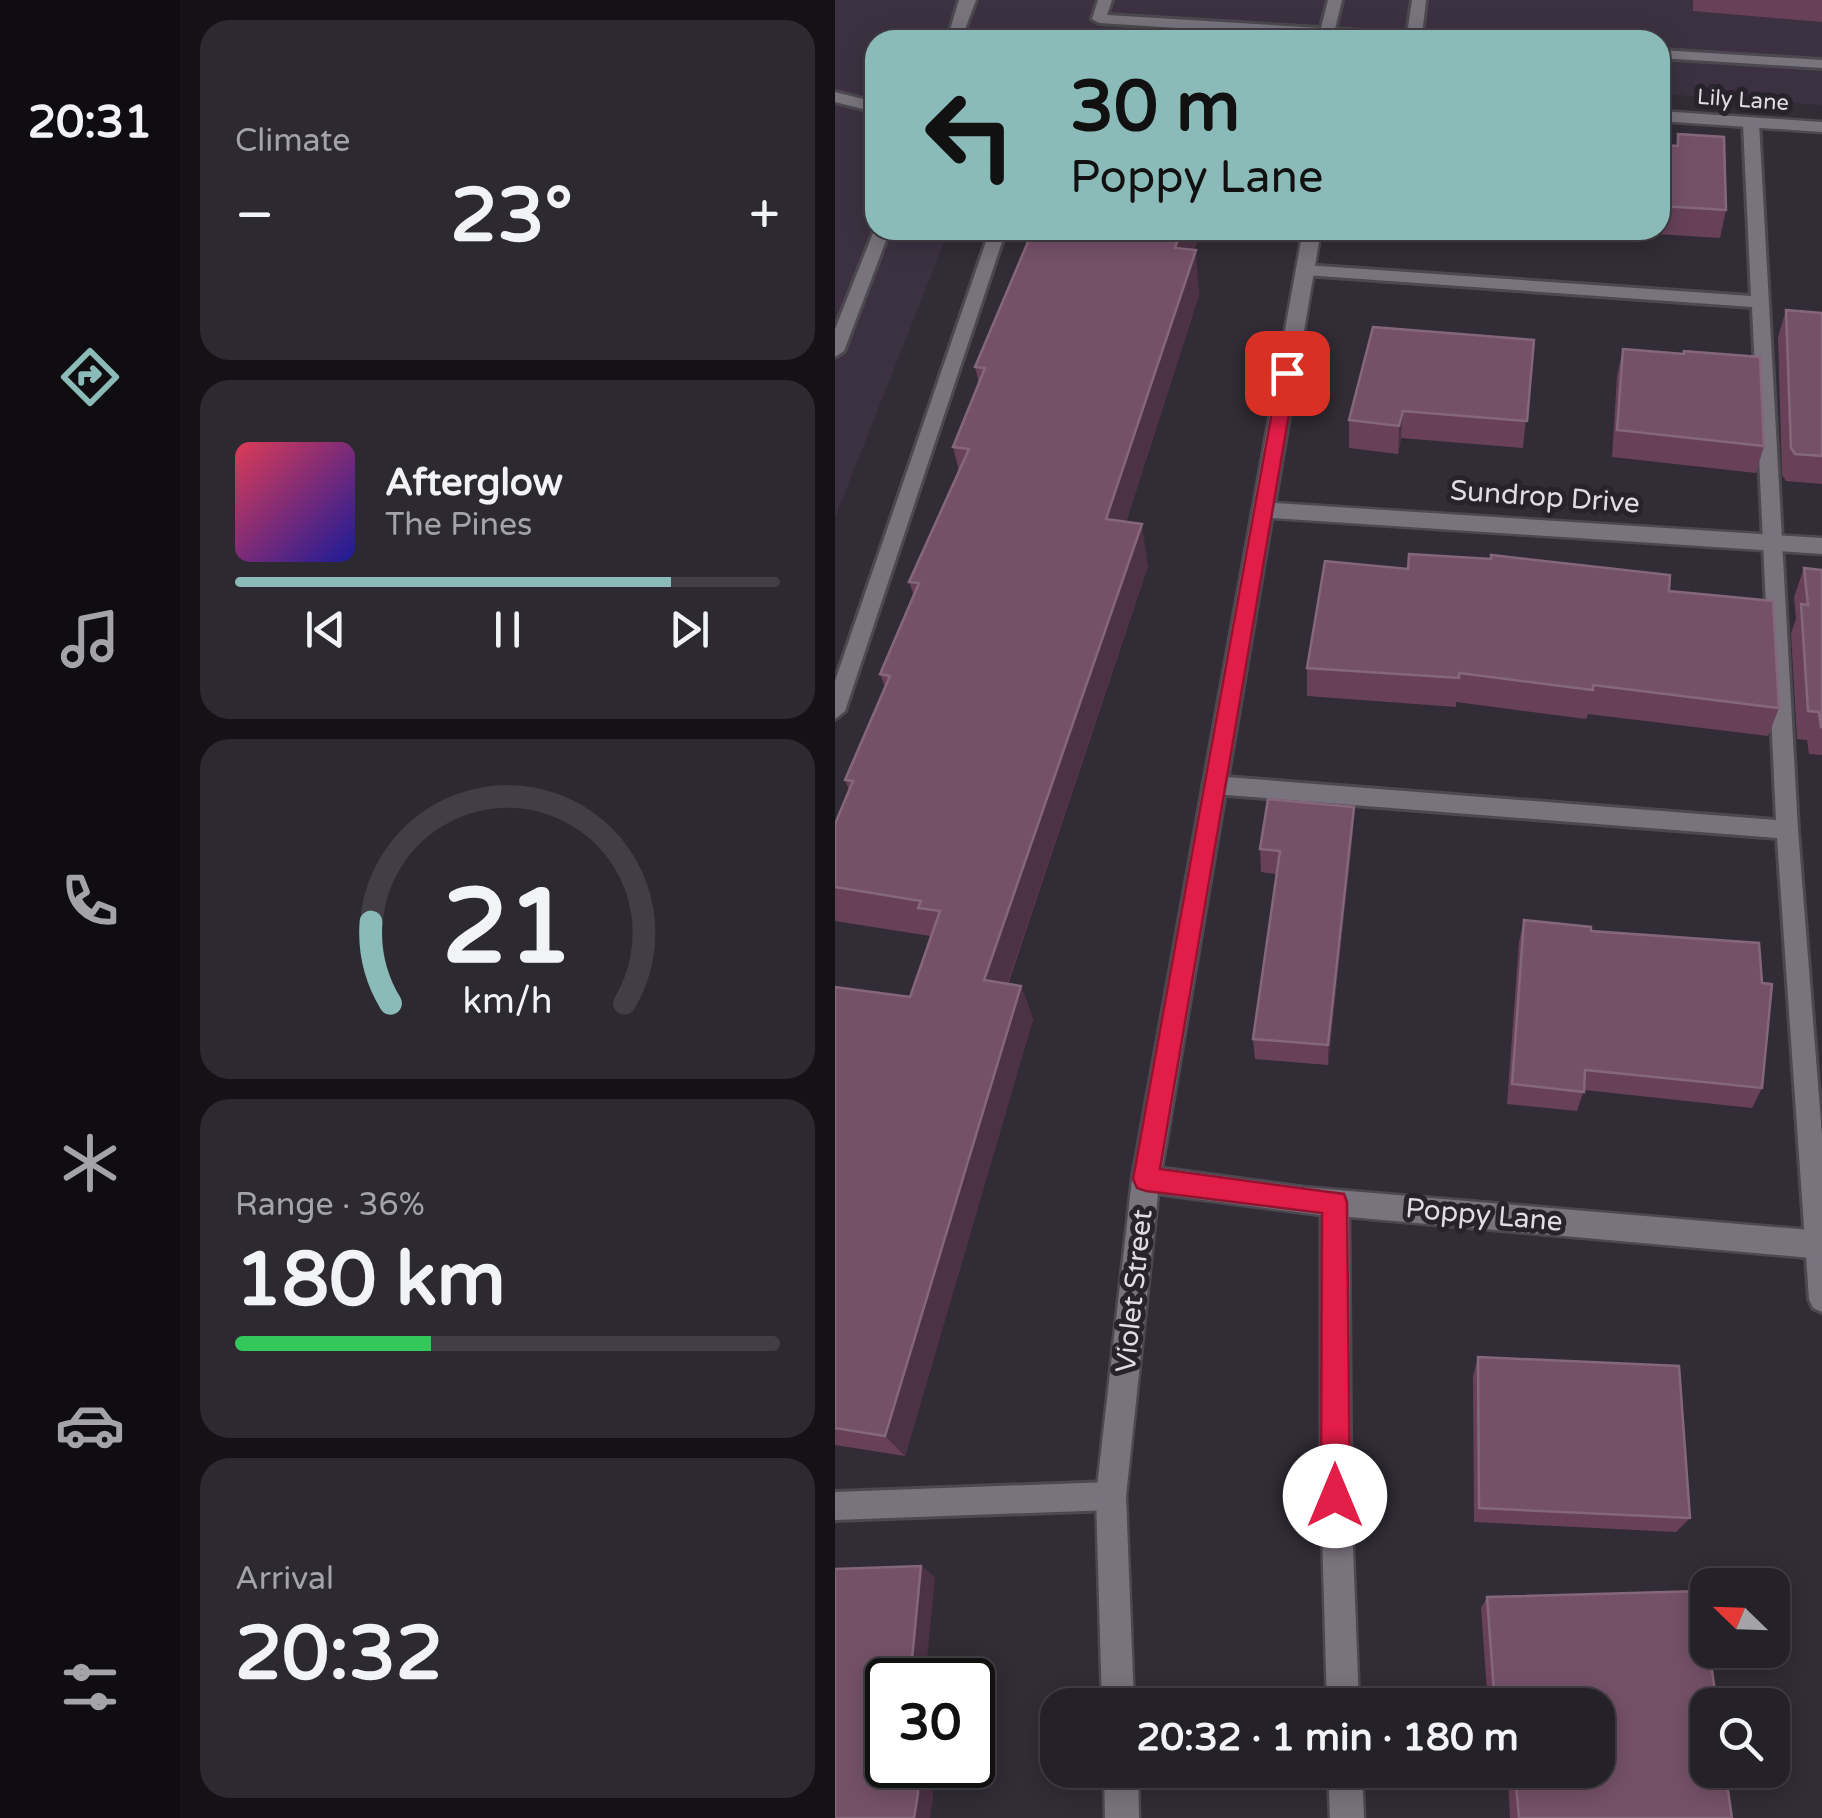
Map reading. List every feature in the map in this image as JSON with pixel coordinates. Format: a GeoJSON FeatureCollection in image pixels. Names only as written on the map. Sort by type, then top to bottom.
{"type":"FeatureCollection","features":[{"type":"Feature","properties":{"kind":"street","name":"Lily Lane"},"geometry":{"type":"LineString","coordinates":[[1670,117],[1822,128]]}},
{"type":"Feature","properties":{"kind":"street","name":"Violet Street"},"geometry":{"type":"LineString","coordinates":[[1118,1688],[1111,1496],[1146,1179],[1310,240]]}},
{"type":"Feature","properties":{"kind":"street","name":"Sundrop Drive"},"geometry":{"type":"LineString","coordinates":[[1265,510],[1822,546]]}},
{"type":"Feature","properties":{"kind":"street","name":"Poppy Lane"},"geometry":{"type":"LineString","coordinates":[[1146,1179],[1335,1202],[1819,1245]]}},
{"type":"Feature","properties":{"kind":"street"},"geometry":{"type":"LineString","coordinates":[[1335,1202],[1335,1496],[1342,1688]]}},
{"type":"Feature","properties":{"kind":"street"},"geometry":{"type":"LineString","coordinates":[[1121,1788],[1122,1818]]}},
{"type":"Feature","properties":{"kind":"street"},"geometry":{"type":"LineString","coordinates":[[1346,1788],[1347,1818]]}},
{"type":"Feature","properties":{"kind":"lane"},"geometry":{"type":"LineString","coordinates":[[958,30],[966,0]]}},
{"type":"Feature","properties":{"kind":"lane"},"geometry":{"type":"LineString","coordinates":[[1105,0],[1099,19],[1278,30]]}},
{"type":"Feature","properties":{"kind":"lane"},"geometry":{"type":"LineString","coordinates":[[1328,30],[1335,0]]}},
{"type":"Feature","properties":{"kind":"lane"},"geometry":{"type":"LineString","coordinates":[[1414,30],[1419,0]]}},
{"type":"Feature","properties":{"kind":"lane"},"geometry":{"type":"LineString","coordinates":[[1670,55],[1822,64]]}},
{"type":"Feature","properties":{"kind":"lane"},"geometry":{"type":"LineString","coordinates":[[835,97],[865,105]]}},
{"type":"Feature","properties":{"kind":"lane"},"geometry":{"type":"LineString","coordinates":[[1751,123],[1787,830],[1822,1299]]}},
{"type":"Feature","properties":{"kind":"lane"},"geometry":{"type":"LineString","coordinates":[[835,352],[877,240]]}},
{"type":"Feature","properties":{"kind":"lane"},"geometry":{"type":"LineString","coordinates":[[835,711],[995,240]]}},
{"type":"Feature","properties":{"kind":"lane"},"geometry":{"type":"LineString","coordinates":[[1305,270],[1761,302]]}},
{"type":"Feature","properties":{"kind":"lane"},"geometry":{"type":"LineString","coordinates":[[1214,785],[1787,830]]}},
{"type":"Feature","properties":{"kind":"lane"},"geometry":{"type":"LineString","coordinates":[[835,1506],[1111,1496]]}},
{"type":"Feature","properties":{"kind":"shaded area"},"geometry":{"type":"Polygon","coordinates":[[[835,0],[1822,0],[1822,105],[1670,95],[1670,30],[865,30],[865,240],[945,240],[835,518],[835,0]]]}},
{"type":"Feature","properties":{"kind":"building"},"geometry":{"type":"Polygon","coordinates":[[[1678,134],[1724,137],[1726,210],[1670,207],[1670,146],[1678,146],[1678,134]]]}},
{"type":"Feature","properties":{"kind":"building"},"geometry":{"type":"Polygon","coordinates":[[[1029,240],[1178,240],[1175,248],[1196,250],[1106,519],[1142,524],[984,980],[1021,986],[885,1436],[835,1428],[835,987],[910,997],[940,911],[918,908],[921,901],[835,887],[835,824],[853,781],[845,780],[890,676],[880,674],[919,583],[909,582],[969,449],[953,447],[985,368],[975,367],[1029,240]]]}},
{"type":"Feature","properties":{"kind":"building"},"geometry":{"type":"Polygon","coordinates":[[[1786,310],[1822,313],[1822,456],[1795,454],[1791,448],[1786,310]]]}},
{"type":"Feature","properties":{"kind":"building"},"geometry":{"type":"Polygon","coordinates":[[[1373,327],[1534,340],[1527,421],[1403,411],[1399,426],[1349,420],[1373,327]]]}},
{"type":"Feature","properties":{"kind":"building"},"geometry":{"type":"Polygon","coordinates":[[[1623,349],[1760,357],[1764,446],[1617,430],[1623,349]]]}},
{"type":"Feature","properties":{"kind":"building"},"geometry":{"type":"Polygon","coordinates":[[[1409,554],[1491,559],[1491,555],[1670,575],[1669,591],[1773,601],[1779,708],[1459,673],[1459,678],[1307,668],[1325,561],[1408,569],[1409,554]]]}},
{"type":"Feature","properties":{"kind":"building"},"geometry":{"type":"Polygon","coordinates":[[[1804,568],[1822,570],[1822,727],[1819,712],[1808,711],[1801,604],[1808,605],[1804,568]]]}},
{"type":"Feature","properties":{"kind":"building"},"geometry":{"type":"Polygon","coordinates":[[[1268,799],[1354,807],[1328,1045],[1253,1039],[1280,851],[1260,849],[1268,799]]]}},
{"type":"Feature","properties":{"kind":"building"},"geometry":{"type":"Polygon","coordinates":[[[1524,920],[1591,927],[1591,931],[1759,943],[1762,983],[1772,984],[1762,1088],[1585,1070],[1584,1092],[1512,1084],[1524,920]]]}},
{"type":"Feature","properties":{"kind":"building"},"geometry":{"type":"Polygon","coordinates":[[[1478,1357],[1679,1366],[1690,1518],[1479,1508],[1478,1357]]]}},
{"type":"Feature","properties":{"kind":"building"},"geometry":{"type":"Polygon","coordinates":[[[921,1566],[912,1658],[865,1658],[865,1788],[918,1788],[914,1818],[835,1818],[835,1569],[921,1566]]]}},
{"type":"Feature","properties":{"kind":"building"},"geometry":{"type":"Polygon","coordinates":[[[1690,1591],[1690,1668],[1712,1668],[1715,1688],[1690,1688],[1690,1788],[1728,1788],[1732,1818],[1519,1818],[1516,1788],[1615,1788],[1615,1688],[1494,1688],[1487,1597],[1690,1591]]]}},
{"type":"Feature","properties":{"kind":"route"},"geometry":{"type":"LineString","coordinates":[[1287,373],[1146,1179],[1335,1202],[1335,1496]]}}]}
